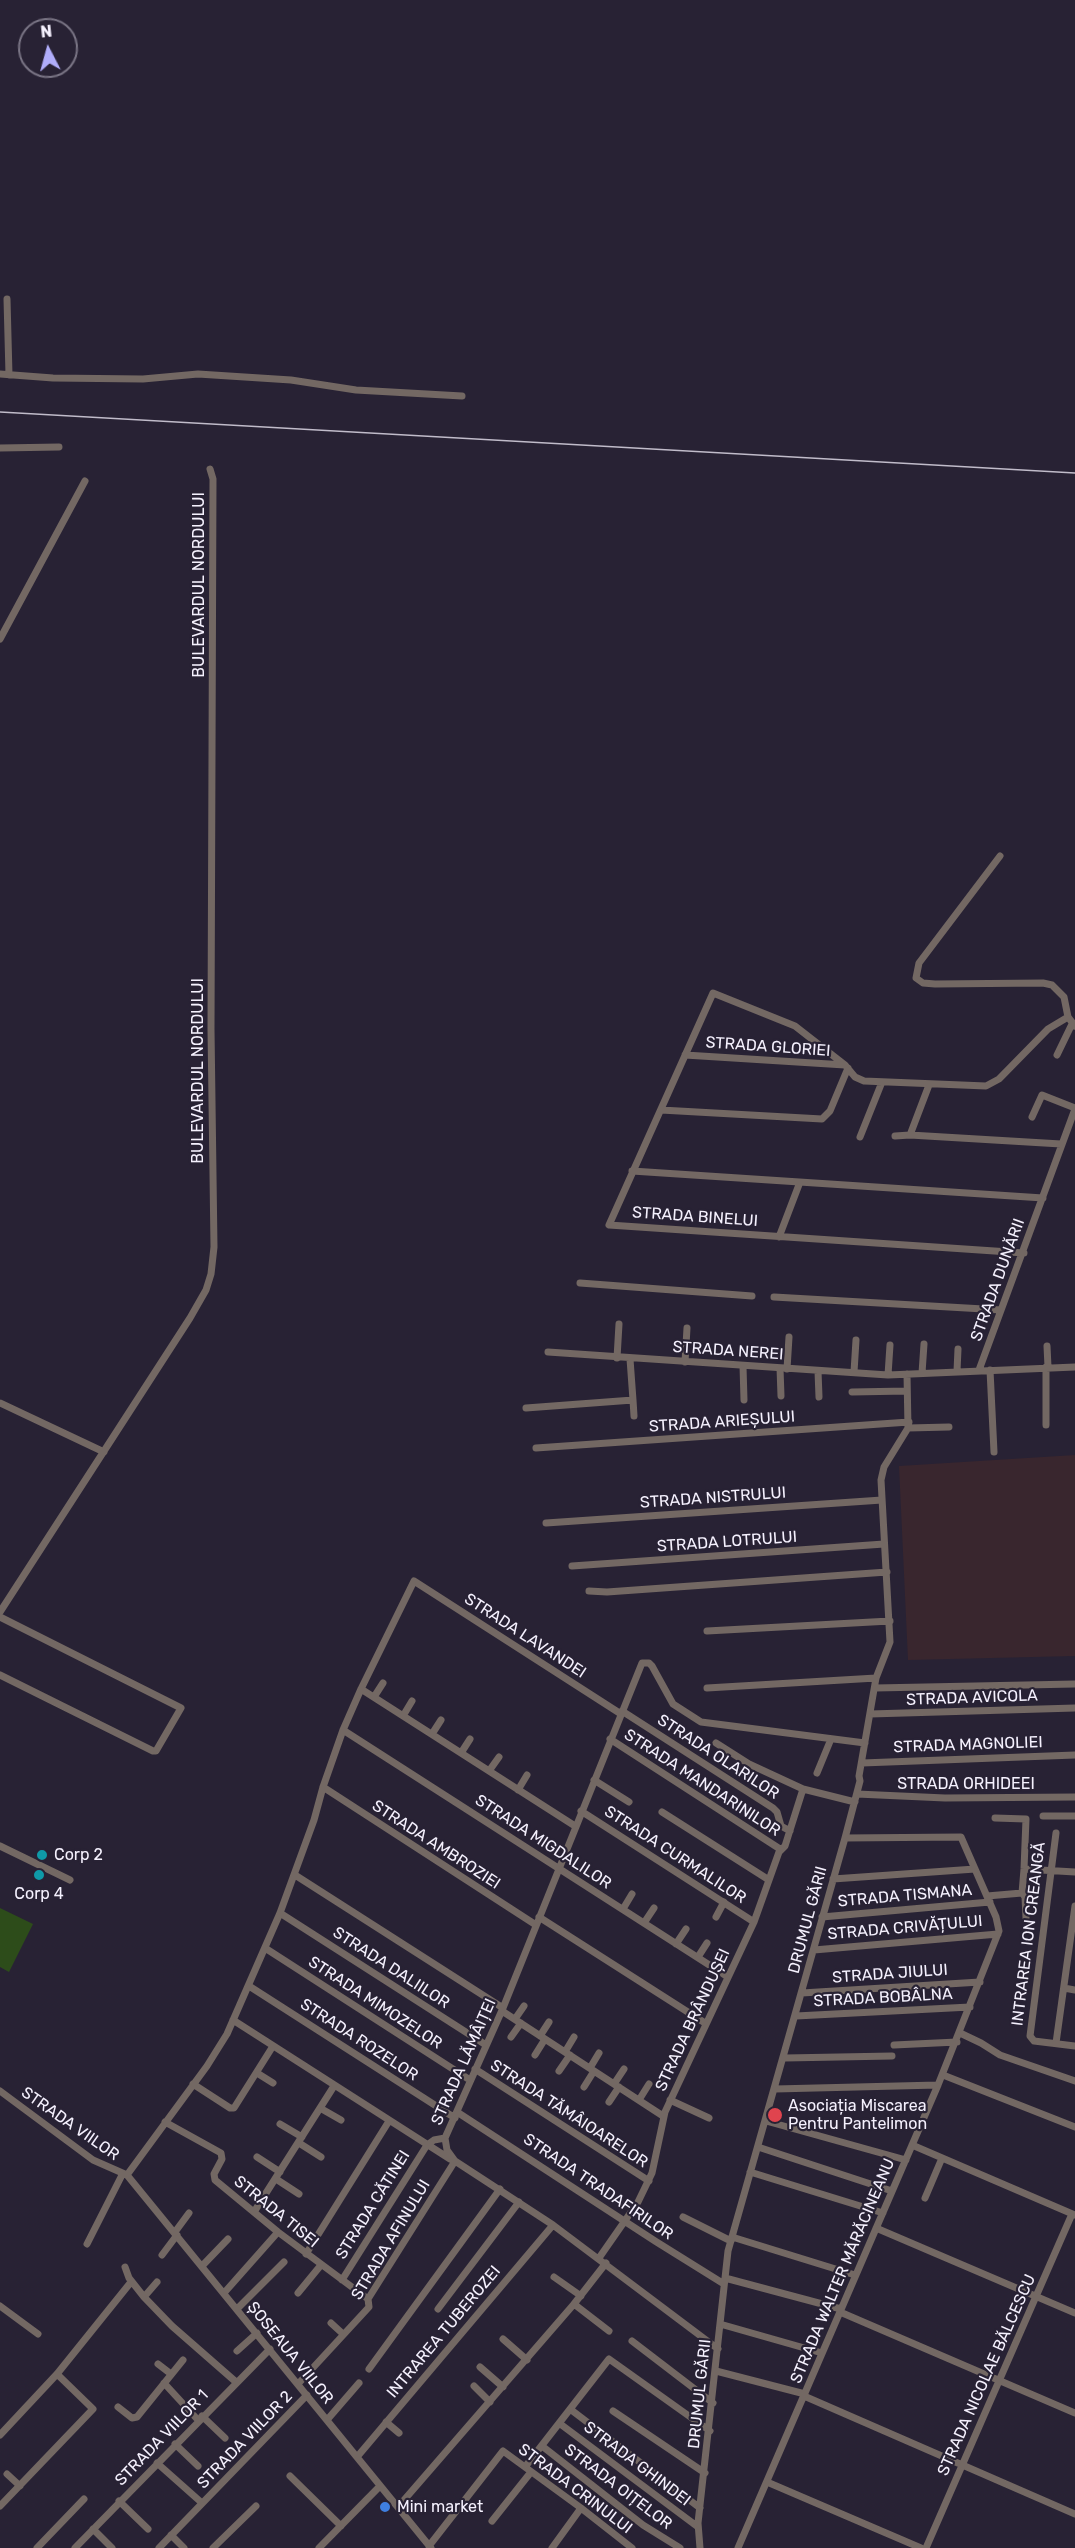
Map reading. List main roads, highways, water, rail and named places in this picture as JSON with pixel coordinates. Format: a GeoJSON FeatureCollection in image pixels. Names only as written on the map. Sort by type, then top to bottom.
{"type":"FeatureCollection","features":[{"type":"Feature","properties":{"kind":"railway"},"geometry":{"type":"LineString","coordinates":[[0,412],[1075,473]]}},
{"type":"Feature","properties":{"kind":"place","name":"Corp 2"},"geometry":{"type":"Point","coordinates":[42,1855]}},
{"type":"Feature","properties":{"kind":"place","name":"Corp 4"},"geometry":{"type":"Point","coordinates":[39,1875]}},
{"type":"Feature","properties":{"kind":"place","name":"Asociația Miscarea Pentru Pantelimon"},"geometry":{"type":"Point","coordinates":[775,2115]}},
{"type":"Feature","properties":{"kind":"place","name":"Mini market"},"geometry":{"type":"Point","coordinates":[385,2507]}}]}
